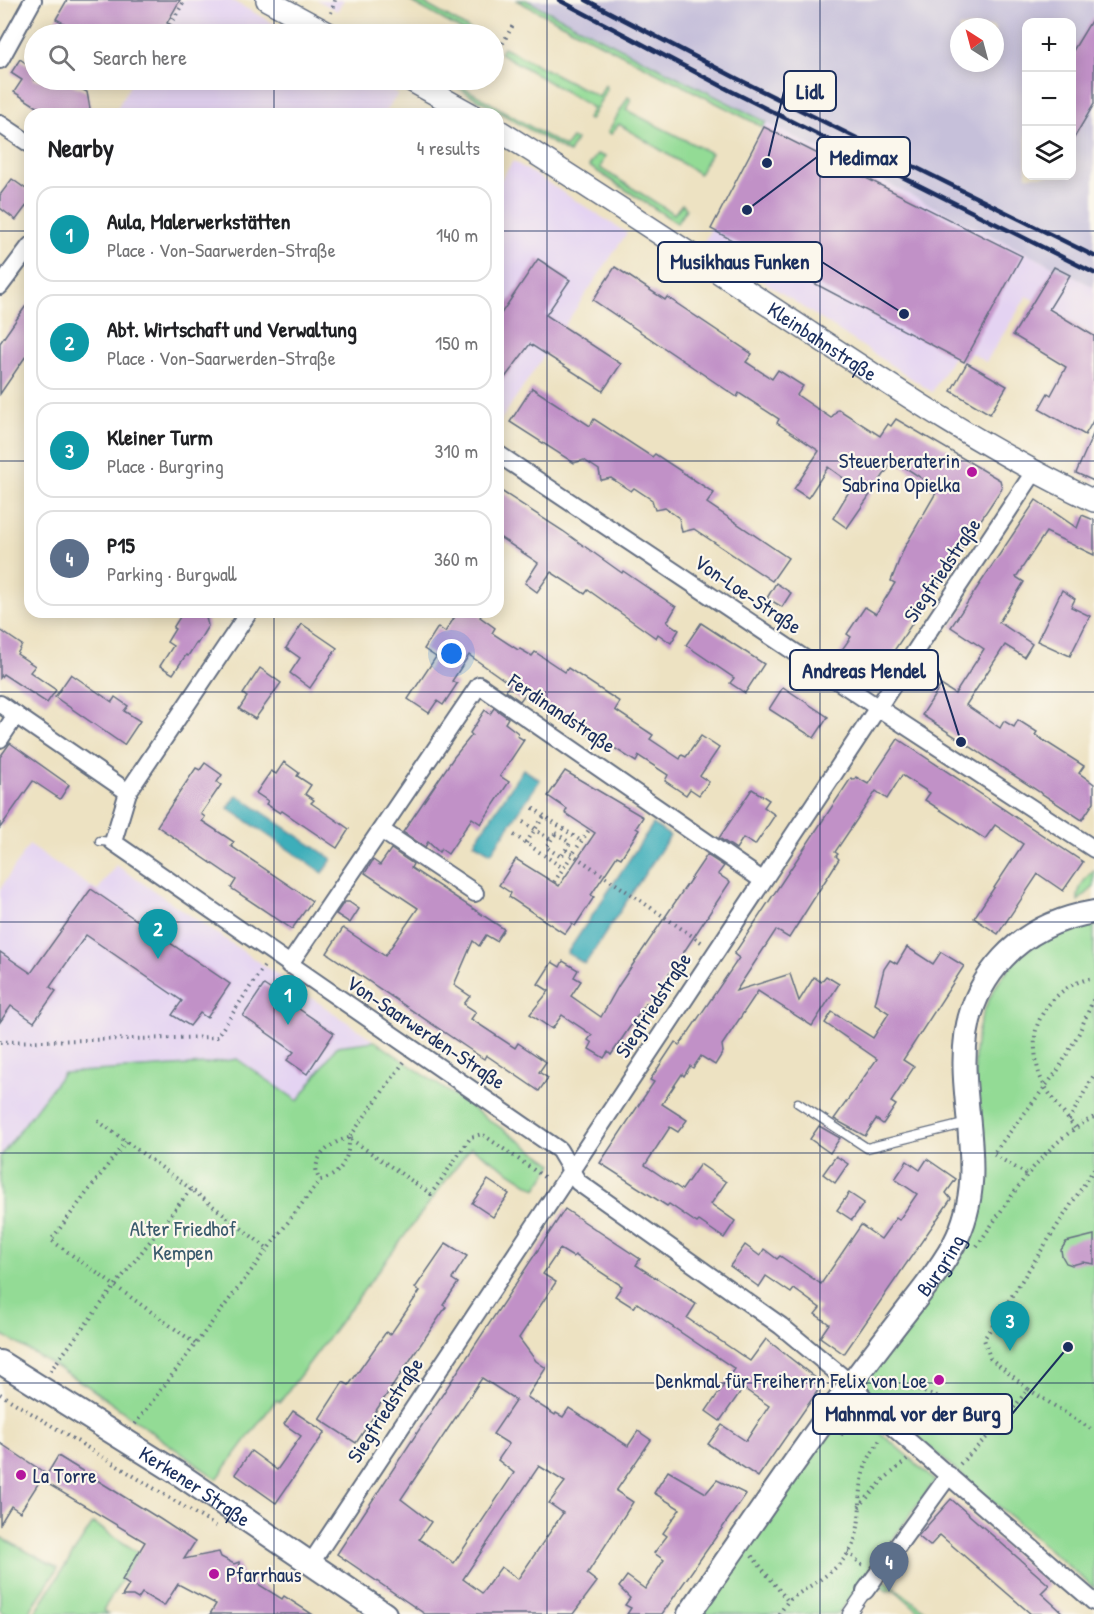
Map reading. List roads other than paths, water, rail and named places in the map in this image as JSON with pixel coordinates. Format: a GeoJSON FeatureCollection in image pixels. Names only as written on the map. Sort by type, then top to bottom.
{"type":"FeatureCollection","features":[{"type":"Feature","properties":{"kind":"main road","name":"Burgring"},"geometry":{"type":"LineString","coordinates":[[689,1614],[851,1384],[931,1279],[958,1234],[971,1192],[972,1168],[963,1081],[964,1040],[970,1012],[985,981],[1007,954],[1037,930],[1057,921],[1094,912]]}},
{"type":"Feature","properties":{"kind":"main road","name":"Kerkener Straße"},"geometry":{"type":"LineString","coordinates":[[0,1364],[124,1439],[259,1527],[385,1614]]}},
{"type":"Feature","properties":{"kind":"street"},"geometry":{"type":"LineString","coordinates":[[0,60],[33,0]]}},
{"type":"Feature","properties":{"kind":"street"},"geometry":{"type":"LineString","coordinates":[[267,0],[311,24]]}},
{"type":"Feature","properties":{"kind":"street"},"geometry":{"type":"LineString","coordinates":[[428,90],[460,108]]}},
{"type":"Feature","properties":{"kind":"street"},"geometry":{"type":"LineString","coordinates":[[0,124],[24,140]]}},
{"type":"Feature","properties":{"kind":"street","name":"Kleinbahnstraße"},"geometry":{"type":"LineString","coordinates":[[504,134],[915,402],[1034,472],[1094,501]]}},
{"type":"Feature","properties":{"kind":"street"},"geometry":{"type":"LineString","coordinates":[[0,286],[24,254]]}},
{"type":"Feature","properties":{"kind":"street","name":"Von-Loe-Straße"},"geometry":{"type":"LineString","coordinates":[[504,458],[1094,849]]}},
{"type":"Feature","properties":{"kind":"street","name":"Siegfriedstraße"},"geometry":{"type":"LineString","coordinates":[[311,1563],[1034,472]]}},
{"type":"Feature","properties":{"kind":"street","name":"Von-Saarwerden-Straße"},"geometry":{"type":"LineString","coordinates":[[245,618],[128,792],[106,841],[559,1150],[578,1182],[764,1314],[851,1384],[889,1424],[1094,1602]]}},
{"type":"Feature","properties":{"kind":"street","name":"Ferdinandstraße"},"geometry":{"type":"LineString","coordinates":[[289,965],[479,684],[762,880]]}},
{"type":"Feature","properties":{"kind":"street"},"geometry":{"type":"LineString","coordinates":[[0,704],[128,792]]}},
{"type":"Feature","properties":{"kind":"street"},"geometry":{"type":"LineString","coordinates":[[0,739],[16,715]]}},
{"type":"Feature","properties":{"kind":"street"},"geometry":{"type":"LineString","coordinates":[[381,830],[475,893]]}},
{"type":"Feature","properties":{"kind":"street"},"geometry":{"type":"LineString","coordinates":[[849,1614],[949,1475]]}},
{"type":"Feature","properties":{"kind":"lane"},"geometry":{"type":"LineString","coordinates":[[798,1103],[867,1148],[968,1123]]}},
{"type":"Feature","properties":{"kind":"water"},"geometry":{"type":"Polygon","coordinates":[[[523,769],[540,780],[491,853],[474,843],[523,769]]]}},
{"type":"Feature","properties":{"kind":"water"},"geometry":{"type":"Polygon","coordinates":[[[237,795],[332,859],[323,873],[228,808],[237,795]]]}},
{"type":"Feature","properties":{"kind":"water"},"geometry":{"type":"Polygon","coordinates":[[[653,824],[670,836],[585,964],[567,953],[653,824]]]}},
{"type":"Feature","properties":{"kind":"railway"},"geometry":{"type":"LineString","coordinates":[[559,0],[731,91],[1094,273]]}},
{"type":"Feature","properties":{"kind":"railway"},"geometry":{"type":"LineString","coordinates":[[586,0],[736,78],[1094,256]]}},
{"type":"Feature","properties":{"kind":"place","name":"Lidl"},"geometry":{"type":"Point","coordinates":[767,163]}},
{"type":"Feature","properties":{"kind":"place","name":"Medimax"},"geometry":{"type":"Point","coordinates":[747,210]}},
{"type":"Feature","properties":{"kind":"place","name":"Musikhaus Funken"},"geometry":{"type":"Point","coordinates":[904,314]}},
{"type":"Feature","properties":{"kind":"place","name":"Steuerberaterin Sabrina Opielka"},"geometry":{"type":"Point","coordinates":[972,472]}},
{"type":"Feature","properties":{"kind":"place","name":"Andreas Mendel"},"geometry":{"type":"Point","coordinates":[961,742]}},
{"type":"Feature","properties":{"kind":"place","name":"Abt. Wirtschaft und Verwaltung"},"geometry":{"type":"Point","coordinates":[158,959]}},
{"type":"Feature","properties":{"kind":"place","name":"Aula, Malerwerkstätten"},"geometry":{"type":"Point","coordinates":[288,1025]}},
{"type":"Feature","properties":{"kind":"place","name":"Mahnmal vor der Burg"},"geometry":{"type":"Point","coordinates":[1068,1347]}},
{"type":"Feature","properties":{"kind":"place","name":"Kleiner Turm"},"geometry":{"type":"Point","coordinates":[1010,1351]}},
{"type":"Feature","properties":{"kind":"place","name":"Denkmal für Freiherrn Felix von Loe"},"geometry":{"type":"Point","coordinates":[939,1380]}},
{"type":"Feature","properties":{"kind":"place","name":"La Torre"},"geometry":{"type":"Point","coordinates":[21,1475]}},
{"type":"Feature","properties":{"kind":"place","name":"Pfarrhaus"},"geometry":{"type":"Point","coordinates":[214,1574]}},
{"type":"Feature","properties":{"kind":"place","name":"P15"},"geometry":{"type":"Point","coordinates":[889,1592]}},
{"type":"Feature","properties":{"kind":"park label","name":"Alter Friedhof Kempen"},"geometry":{"type":"Point","coordinates":[183,1240]}}]}
